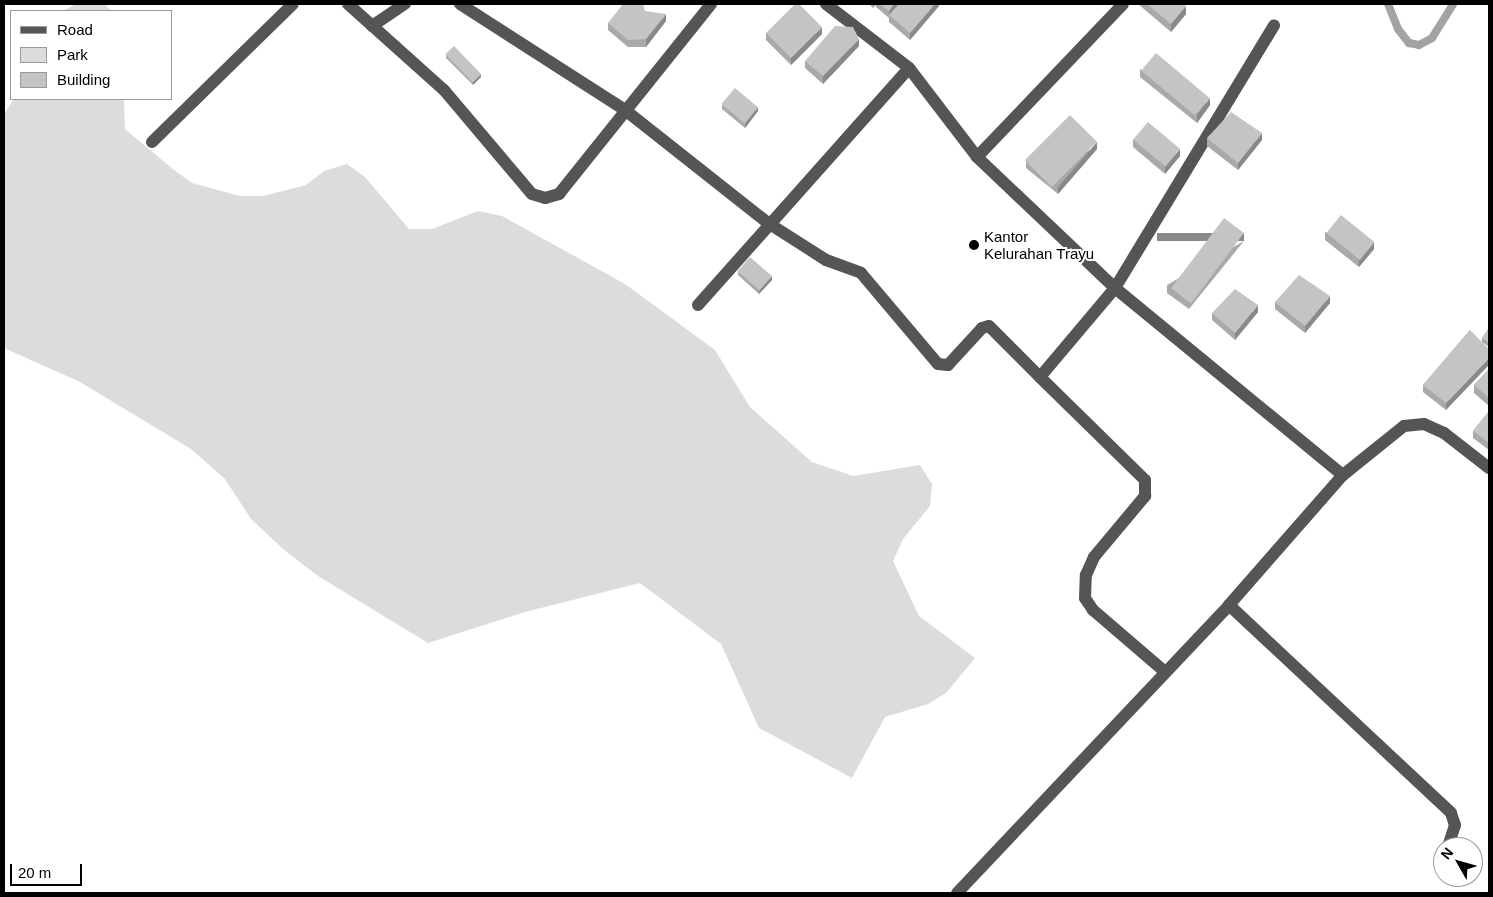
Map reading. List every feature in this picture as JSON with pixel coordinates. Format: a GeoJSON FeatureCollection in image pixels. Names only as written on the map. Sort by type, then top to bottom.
{"type":"FeatureCollection","features":[{"type":"Feature","properties":{"kind":"street"},"geometry":{"type":"LineString","coordinates":[[152,142],[293,4]]}},
{"type":"Feature","properties":{"kind":"street"},"geometry":{"type":"LineString","coordinates":[[348,4],[460,107],[532,194],[545,198],[559,194],[711,4]]}},
{"type":"Feature","properties":{"kind":"street"},"geometry":{"type":"LineString","coordinates":[[372,26],[405,4]]}},
{"type":"Feature","properties":{"kind":"street"},"geometry":{"type":"LineString","coordinates":[[460,4],[625,110],[768,222],[826,260],[861,273],[938,364],[948,365],[982,328],[989,326],[1145,480],[1145,496],[1094,557],[1086,575],[1085,598],[1093,610],[1164,670]]}},
{"type":"Feature","properties":{"kind":"street"},"geometry":{"type":"LineString","coordinates":[[826,4],[910,68],[977,157],[1115,288],[1343,475]]}},
{"type":"Feature","properties":{"kind":"street"},"geometry":{"type":"LineString","coordinates":[[977,157],[1123,4]]}},
{"type":"Feature","properties":{"kind":"street"},"geometry":{"type":"LineString","coordinates":[[1040,376],[1115,288],[1274,25]]}},
{"type":"Feature","properties":{"kind":"street"},"geometry":{"type":"LineString","coordinates":[[698,305],[768,222],[910,68]]}},
{"type":"Feature","properties":{"kind":"street"},"geometry":{"type":"LineString","coordinates":[[957,893],[1164,670],[1229,605],[1343,475],[1404,426],[1424,424],[1444,433],[1489,468]]}},
{"type":"Feature","properties":{"kind":"street"},"geometry":{"type":"LineString","coordinates":[[1229,605],[1451,813],[1455,825],[1451,837]]}},
{"type":"Feature","properties":{"kind":"green space"},"geometry":{"type":"Polygon","coordinates":[[[76,4],[105,4],[110,10],[65,10],[76,4]]]}},
{"type":"Feature","properties":{"kind":"green space"},"geometry":{"type":"Polygon","coordinates":[[[13,100],[124,100],[125,129],[192,183],[240,196],[263,196],[306,185],[324,171],[347,164],[365,177],[409,229],[432,229],[478,211],[502,216],[625,284],[715,350],[750,407],[812,462],[853,476],[920,465],[932,484],[930,506],[903,539],[893,561],[919,616],[975,658],[946,693],[928,704],[885,717],[852,778],[759,728],[721,644],[640,583],[525,612],[428,643],[318,576],[283,549],[251,519],[225,479],[191,449],[80,382],[4,348],[4,114],[13,100]]]}},
{"type":"Feature","properties":{"kind":"building"},"geometry":{"type":"Polygon","coordinates":[[[623,4],[643,4],[645,11],[666,14],[646,39],[628,40],[608,23],[623,4]]]}},
{"type":"Feature","properties":{"kind":"building"},"geometry":{"type":"Polygon","coordinates":[[[795,4],[799,4],[822,27],[791,58],[766,33],[795,4]]]}},
{"type":"Feature","properties":{"kind":"building"},"geometry":{"type":"Polygon","coordinates":[[[880,4],[894,4],[889,11],[880,4]]]}},
{"type":"Feature","properties":{"kind":"building"},"geometry":{"type":"Polygon","coordinates":[[[899,4],[935,4],[910,33],[889,15],[899,4]]]}},
{"type":"Feature","properties":{"kind":"building"},"geometry":{"type":"Polygon","coordinates":[[[1147,4],[1183,4],[1186,6],[1171,24],[1147,4]]]}},
{"type":"Feature","properties":{"kind":"building"},"geometry":{"type":"Polygon","coordinates":[[[835,26],[853,27],[859,39],[823,76],[805,61],[835,26]]]}},
{"type":"Feature","properties":{"kind":"building"},"geometry":{"type":"Polygon","coordinates":[[[454,46],[481,74],[472,82],[445,54],[454,46]]]}},
{"type":"Feature","properties":{"kind":"building"},"geometry":{"type":"Polygon","coordinates":[[[1156,53],[1210,98],[1195,116],[1141,71],[1156,53]]]}},
{"type":"Feature","properties":{"kind":"building"},"geometry":{"type":"Polygon","coordinates":[[[735,88],[758,107],[744,123],[722,104],[735,88]]]}},
{"type":"Feature","properties":{"kind":"building"},"geometry":{"type":"Polygon","coordinates":[[[1231,112],[1262,133],[1238,163],[1207,138],[1231,112]]]}},
{"type":"Feature","properties":{"kind":"building"},"geometry":{"type":"Polygon","coordinates":[[[1070,115],[1097,142],[1052,187],[1025,160],[1070,115]]]}},
{"type":"Feature","properties":{"kind":"building"},"geometry":{"type":"Polygon","coordinates":[[[1148,122],[1180,149],[1165,167],[1133,140],[1148,122]]]}},
{"type":"Feature","properties":{"kind":"building"},"geometry":{"type":"Polygon","coordinates":[[[1341,215],[1374,242],[1360,260],[1327,233],[1341,215]]]}},
{"type":"Feature","properties":{"kind":"building"},"geometry":{"type":"Polygon","coordinates":[[[1224,218],[1244,233],[1191,303],[1171,288],[1224,218]]]}},
{"type":"Feature","properties":{"kind":"building"},"geometry":{"type":"Polygon","coordinates":[[[750,257],[772,276],[759,290],[738,271],[750,257]]]}},
{"type":"Feature","properties":{"kind":"building"},"geometry":{"type":"Polygon","coordinates":[[[1299,275],[1330,296],[1305,326],[1275,302],[1299,275]]]}},
{"type":"Feature","properties":{"kind":"building"},"geometry":{"type":"Polygon","coordinates":[[[1235,289],[1258,305],[1235,333],[1212,313],[1235,289]]]}},
{"type":"Feature","properties":{"kind":"building"},"geometry":{"type":"Polygon","coordinates":[[[1489,328],[1489,343],[1482,338],[1489,328]]]}},
{"type":"Feature","properties":{"kind":"building"},"geometry":{"type":"Polygon","coordinates":[[[1470,330],[1489,349],[1489,358],[1446,403],[1423,385],[1470,330]]]}},
{"type":"Feature","properties":{"kind":"building"},"geometry":{"type":"Polygon","coordinates":[[[1489,369],[1489,398],[1474,385],[1489,369]]]}},
{"type":"Feature","properties":{"kind":"building"},"geometry":{"type":"Polygon","coordinates":[[[1489,411],[1489,443],[1473,431],[1489,411]]]}},
{"type":"Feature","properties":{"kind":"waterway"},"geometry":{"type":"LineString","coordinates":[[1388,4],[1398,29],[1409,43],[1419,45],[1432,38],[1453,4]]}},
{"type":"Feature","properties":{"kind":"place","name":"Kantor Kelurahan Trayu"},"geometry":{"type":"Point","coordinates":[974,245]}}]}
